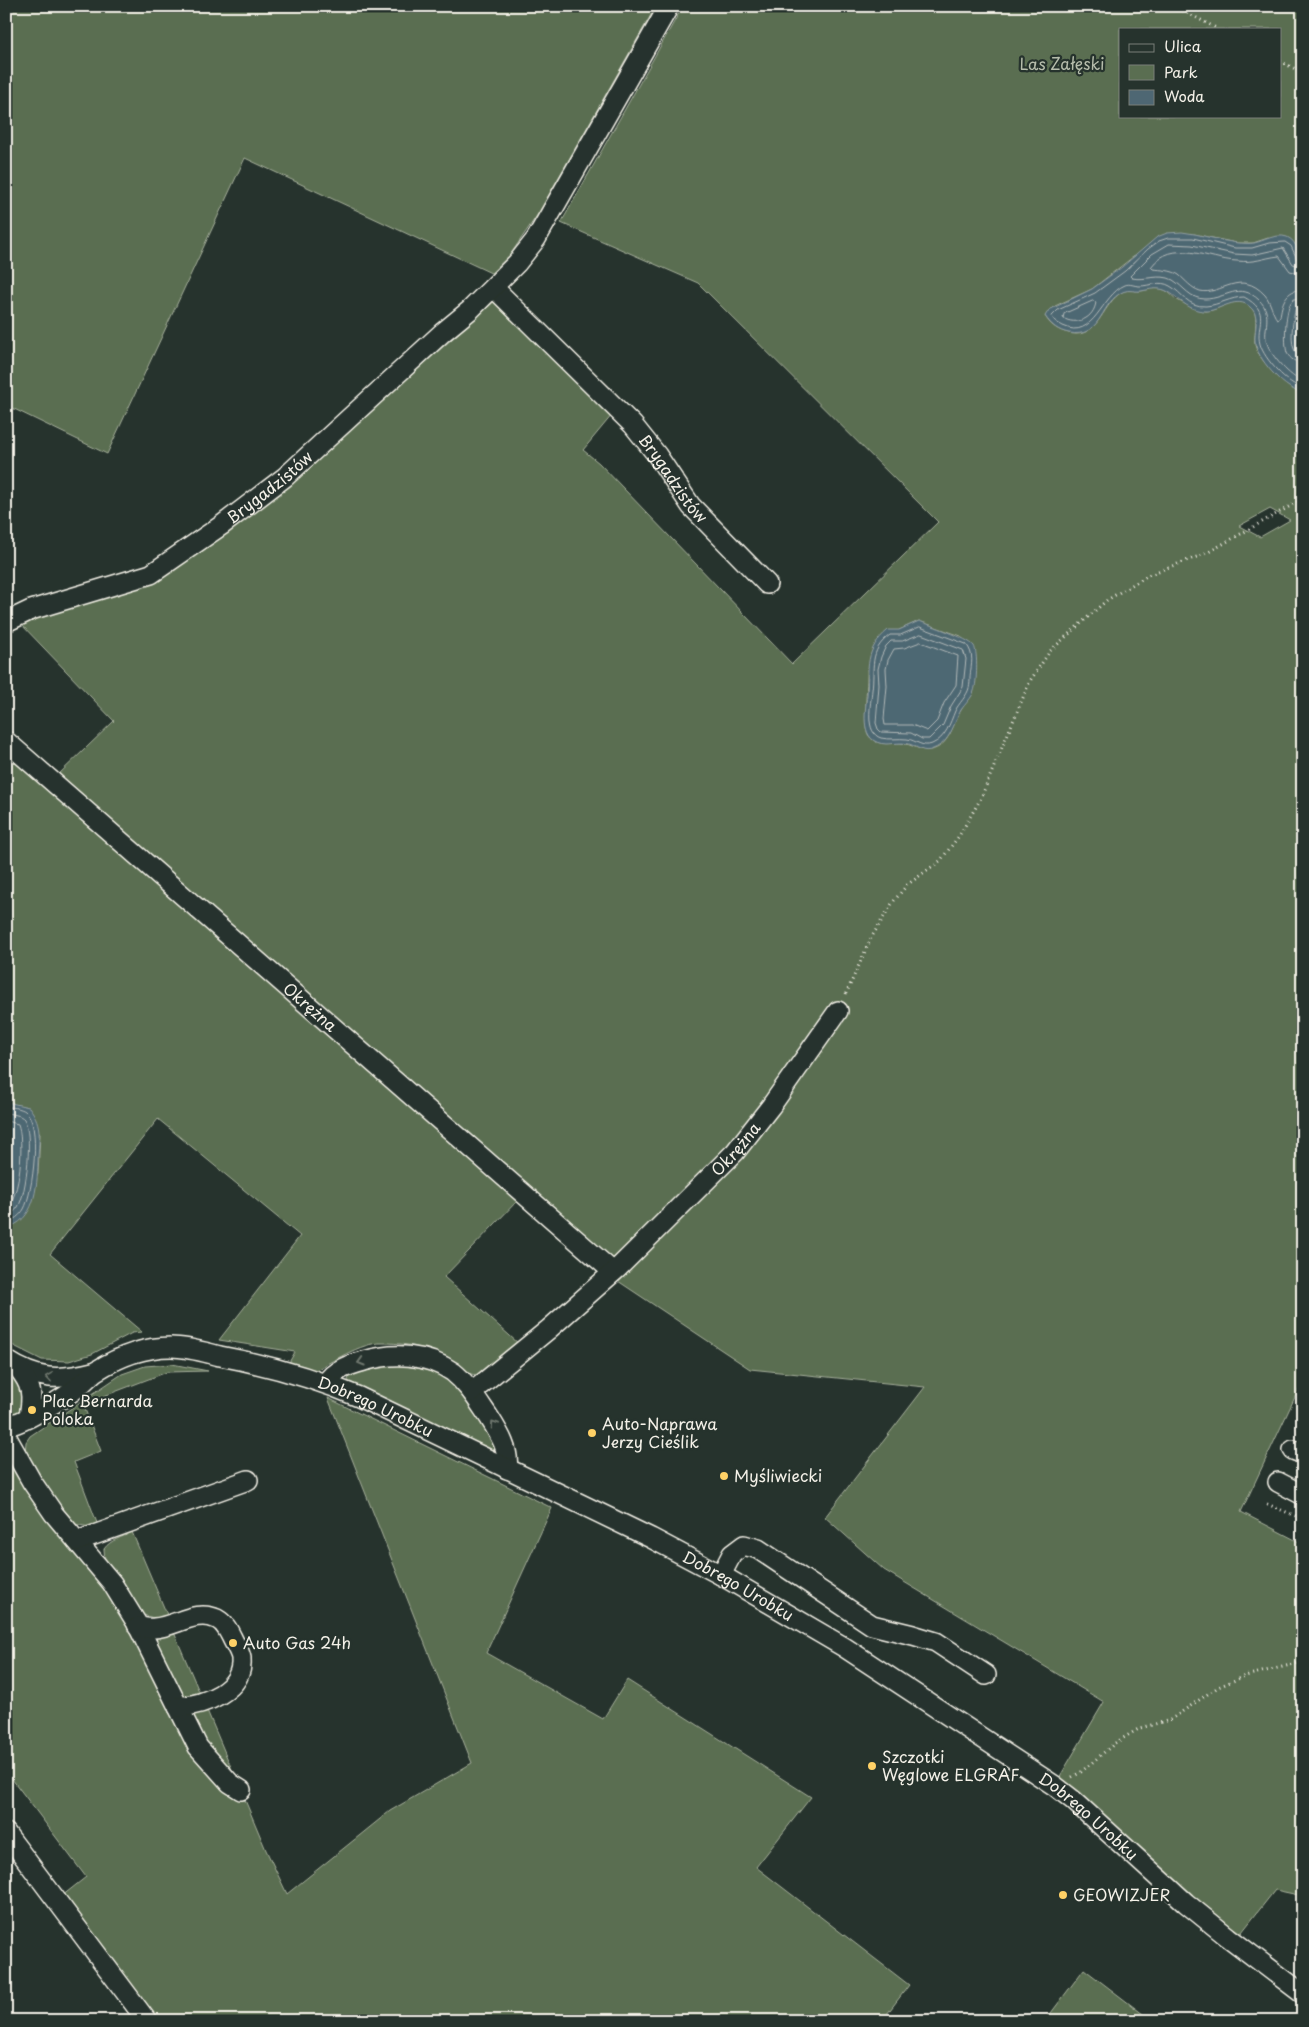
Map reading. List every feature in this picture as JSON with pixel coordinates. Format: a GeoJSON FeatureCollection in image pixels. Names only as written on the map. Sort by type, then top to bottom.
{"type":"FeatureCollection","features":[{"type":"Feature","properties":{"kind":"street","name":"Brygadzistów"},"geometry":{"type":"LineString","coordinates":[[6,622],[31,610],[151,574],[222,525],[285,477],[435,339],[494,288],[518,263],[536,239],[669,6]]}},
{"type":"Feature","properties":{"kind":"street","name":"Brygadzistów"},"geometry":{"type":"LineString","coordinates":[[494,288],[633,425],[657,455],[691,506],[766,584]]}},
{"type":"Feature","properties":{"kind":"street","name":"Okrężna"},"geometry":{"type":"LineString","coordinates":[[6,741],[613,1272]]}},
{"type":"Feature","properties":{"kind":"street","name":"Okrężna"},"geometry":{"type":"LineString","coordinates":[[472,1392],[549,1329],[613,1272],[735,1152],[771,1106],[838,1011]]}},
{"type":"Feature","properties":{"kind":"street","name":"Dobrego Urobku"},"geometry":{"type":"LineString","coordinates":[[6,1426],[16,1425],[74,1390],[95,1372],[111,1362],[135,1353],[171,1347],[262,1365],[326,1383],[359,1397],[651,1538],[844,1647],[1055,1786],[1073,1800],[1186,1903],[1303,1994]]}},
{"type":"Feature","properties":{"kind":"street"},"geometry":{"type":"LineString","coordinates":[[326,1383],[332,1375],[346,1366],[398,1355],[414,1357],[442,1366],[452,1372],[472,1392],[500,1434],[509,1460],[507,1470]]}},
{"type":"Feature","properties":{"kind":"street","name":"Dobrego Urobku"},"geometry":{"type":"LineString","coordinates":[[12,1364],[38,1376],[56,1379],[95,1372]]}},
{"type":"Feature","properties":{"kind":"street","name":"Dobrego Urobku"},"geometry":{"type":"LineString","coordinates":[[12,1364],[27,1378],[31,1402],[29,1416]]}},
{"type":"Feature","properties":{"kind":"street"},"geometry":{"type":"LineString","coordinates":[[6,1436],[32,1482],[54,1514],[112,1583],[138,1627],[198,1747],[230,1783],[241,1790]]}},
{"type":"Feature","properties":{"kind":"street"},"geometry":{"type":"LineString","coordinates":[[77,1542],[248,1480]]}},
{"type":"Feature","properties":{"kind":"street"},"geometry":{"type":"LineString","coordinates":[[1278,1482],[1303,1495]]}},
{"type":"Feature","properties":{"kind":"street"},"geometry":{"type":"LineString","coordinates":[[721,1576],[732,1554],[744,1545],[751,1546],[861,1619],[885,1630],[913,1634],[936,1642],[986,1675]]}},
{"type":"Feature","properties":{"kind":"street"},"geometry":{"type":"LineString","coordinates":[[138,1627],[154,1628],[195,1616],[211,1617],[219,1620],[227,1627],[241,1656],[241,1669],[234,1682],[227,1689],[204,1703],[178,1707]]}},
{"type":"Feature","properties":{"kind":"street"},"geometry":{"type":"LineString","coordinates":[[6,1833],[147,2021]]}},
{"type":"Feature","properties":{"kind":"path"},"geometry":{"type":"LineString","coordinates":[[1174,6],[1216,28]]}},
{"type":"Feature","properties":{"kind":"path"},"geometry":{"type":"LineString","coordinates":[[1282,62],[1303,73]]}},
{"type":"Feature","properties":{"kind":"path"},"geometry":{"type":"LineString","coordinates":[[838,1011],[871,938],[893,902],[907,885],[940,861],[959,836],[980,800],[1030,681],[1050,651],[1107,600],[1150,574],[1205,554],[1303,498]]}},
{"type":"Feature","properties":{"kind":"path"},"geometry":{"type":"LineString","coordinates":[[1267,1504],[1303,1519]]}},
{"type":"Feature","properties":{"kind":"path"},"geometry":{"type":"LineString","coordinates":[[1055,1786],[1081,1772],[1115,1742],[1140,1728],[1170,1720],[1218,1687],[1244,1676],[1303,1662]]}},
{"type":"Feature","properties":{"kind":"green space"},"geometry":{"type":"Polygon","coordinates":[[[6,6],[656,6],[538,214],[510,255],[491,273],[245,158],[107,454],[6,405],[6,6]]]}},
{"type":"Feature","properties":{"kind":"green space","name":"Las Załęski"},"geometry":{"type":"Polygon","coordinates":[[[683,6],[1303,6],[1303,267],[1301,256],[1268,238],[1253,243],[1236,243],[1194,234],[1133,257],[1092,289],[1055,306],[1045,316],[1056,328],[1065,332],[1084,333],[1097,322],[1113,300],[1122,292],[1127,290],[1144,291],[1153,288],[1167,292],[1181,302],[1206,311],[1233,302],[1243,302],[1253,309],[1255,314],[1255,345],[1262,359],[1298,392],[1303,393],[1303,1380],[1241,1512],[1303,1544],[1303,1896],[1275,1890],[1238,1937],[1059,1778],[1104,1702],[884,1570],[825,1517],[925,1387],[750,1369],[615,1279],[57,776],[114,721],[20,623],[86,601],[293,480],[497,299],[612,415],[583,450],[599,463],[792,664],[938,522],[698,283],[561,223],[683,6]],[[1270,509],[1239,526],[1260,537],[1290,520],[1270,509]],[[919,621],[899,630],[867,669],[866,724],[869,736],[876,742],[901,743],[930,750],[942,745],[950,734],[975,686],[975,676],[961,636],[919,621]]]}},
{"type":"Feature","properties":{"kind":"green space"},"geometry":{"type":"Polygon","coordinates":[[[6,748],[519,1199],[444,1277],[519,1344],[479,1374],[467,1373],[431,1352],[419,1348],[401,1344],[382,1343],[365,1346],[312,1372],[287,1366],[295,1352],[219,1340],[300,1236],[158,1119],[50,1254],[142,1332],[132,1333],[92,1354],[69,1361],[42,1360],[6,1342],[6,1228],[10,1227],[38,1174],[40,1134],[12,1102],[6,1102],[6,748]]]}},
{"type":"Feature","properties":{"kind":"green space"},"geometry":{"type":"Polygon","coordinates":[[[172,1364],[208,1371],[167,1372],[83,1404],[101,1451],[74,1462],[97,1523],[89,1527],[75,1524],[59,1509],[25,1454],[26,1442],[30,1436],[122,1374],[145,1366],[172,1364]]]}},
{"type":"Feature","properties":{"kind":"green space"},"geometry":{"type":"Polygon","coordinates":[[[389,1365],[428,1371],[454,1383],[470,1400],[496,1436],[496,1448],[486,1450],[348,1381],[349,1375],[372,1367],[389,1365]]]}},
{"type":"Feature","properties":{"kind":"green space"},"geometry":{"type":"Polygon","coordinates":[[[6,1371],[14,1376],[25,1389],[19,1411],[6,1416],[6,1371]]]}},
{"type":"Feature","properties":{"kind":"green space"},"geometry":{"type":"Polygon","coordinates":[[[328,1398],[552,1508],[486,1653],[603,1719],[627,1680],[811,1797],[756,1867],[909,1985],[887,2014],[893,2021],[154,2021],[62,1896],[86,1877],[6,1771],[6,1459],[10,1460],[109,1587],[227,1788],[245,1800],[287,1894],[390,1811],[472,1763],[328,1398]]]}},
{"type":"Feature","properties":{"kind":"green space"},"geometry":{"type":"Polygon","coordinates":[[[132,1532],[168,1617],[157,1619],[140,1614],[105,1561],[104,1549],[113,1541],[132,1532]]]}},
{"type":"Feature","properties":{"kind":"green space"},"geometry":{"type":"Polygon","coordinates":[[[173,1630],[201,1696],[180,1698],[156,1643],[157,1637],[173,1630]]]}},
{"type":"Feature","properties":{"kind":"green space"},"geometry":{"type":"Polygon","coordinates":[[[206,1708],[236,1779],[210,1755],[191,1711],[206,1708]]]}},
{"type":"Feature","properties":{"kind":"green space"},"geometry":{"type":"Polygon","coordinates":[[[1084,1969],[1152,2021],[1045,2021],[1084,1969]]]}},
{"type":"Feature","properties":{"kind":"water"},"geometry":{"type":"Polygon","coordinates":[[[1182,232],[1238,243],[1254,243],[1279,236],[1287,237],[1294,242],[1298,252],[1301,277],[1298,349],[1303,354],[1303,393],[1289,387],[1275,375],[1258,353],[1255,341],[1256,320],[1254,311],[1240,302],[1207,311],[1192,308],[1171,293],[1160,289],[1122,292],[1107,306],[1094,326],[1088,331],[1080,333],[1069,333],[1058,329],[1045,316],[1049,310],[1092,289],[1122,267],[1157,237],[1167,233],[1182,232]]]}},
{"type":"Feature","properties":{"kind":"water"},"geometry":{"type":"Polygon","coordinates":[[[919,621],[970,643],[974,646],[977,661],[976,682],[972,696],[961,710],[944,742],[926,751],[906,743],[886,744],[877,742],[868,733],[865,718],[868,667],[871,652],[880,637],[888,630],[899,630],[919,621]]]}},
{"type":"Feature","properties":{"kind":"water"},"geometry":{"type":"Polygon","coordinates":[[[6,1102],[29,1107],[37,1121],[39,1134],[37,1183],[33,1202],[23,1218],[16,1224],[6,1228],[6,1102]]]}},
{"type":"Feature","properties":{"kind":"place","name":"Plac Bernarda Poloka"},"geometry":{"type":"Point","coordinates":[32,1410]}},
{"type":"Feature","properties":{"kind":"place","name":"Auto-Naprawa Jerzy Cieślik"},"geometry":{"type":"Point","coordinates":[592,1433]}},
{"type":"Feature","properties":{"kind":"place","name":"Myśliwiecki"},"geometry":{"type":"Point","coordinates":[724,1476]}},
{"type":"Feature","properties":{"kind":"place","name":"Auto Gas 24h"},"geometry":{"type":"Point","coordinates":[233,1643]}},
{"type":"Feature","properties":{"kind":"place","name":"Szczotki Węglowe ELGRAF"},"geometry":{"type":"Point","coordinates":[872,1766]}},
{"type":"Feature","properties":{"kind":"place","name":"GEOWIZJER"},"geometry":{"type":"Point","coordinates":[1063,1895]}}]}
